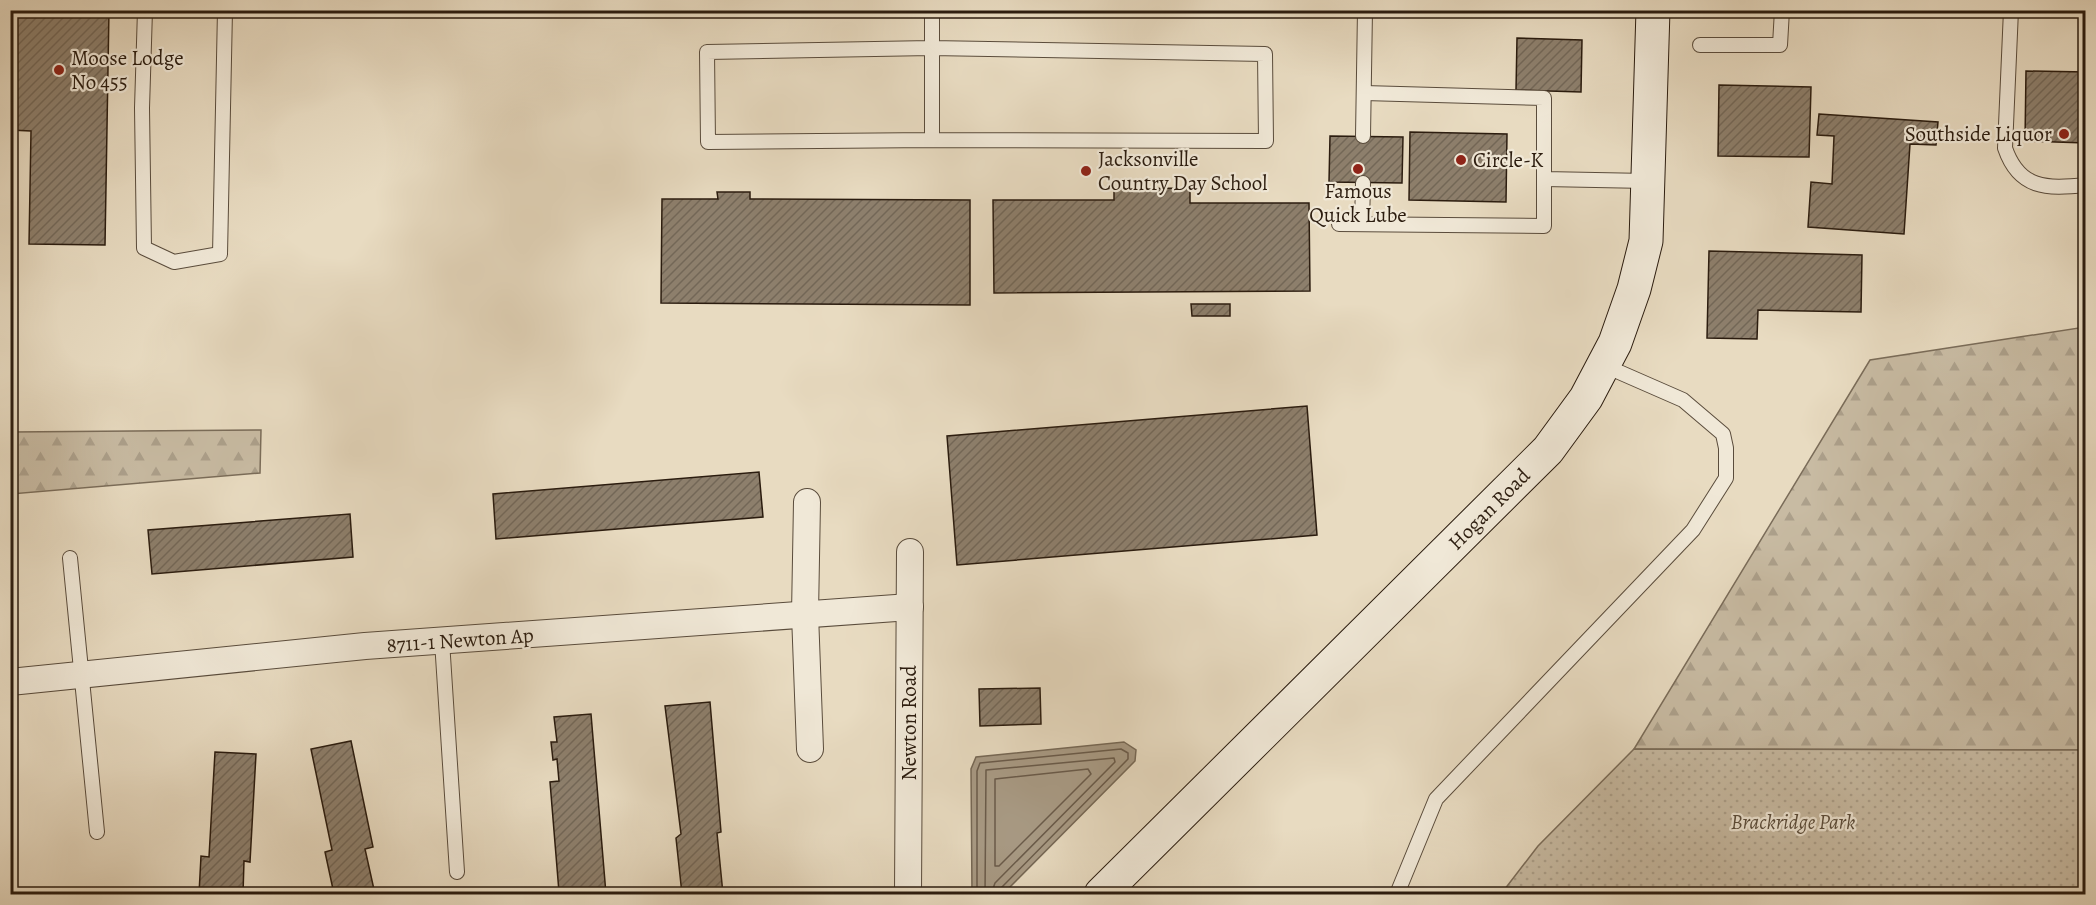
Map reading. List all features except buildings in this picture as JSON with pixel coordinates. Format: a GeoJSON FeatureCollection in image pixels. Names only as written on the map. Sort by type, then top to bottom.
{"type":"FeatureCollection","features":[{"type":"Feature","properties":{"kind":"main road","name":"Hogan Road"},"geometry":{"type":"LineString","coordinates":[[1112,888],[1548,450],[1586,398],[1603,365],[1635,289],[1646,241],[1650,181],[1653,10]]}},
{"type":"Feature","properties":{"kind":"street"},"geometry":{"type":"LineString","coordinates":[[807,502],[805,614],[810,749]]}},
{"type":"Feature","properties":{"kind":"street","name":"Newton Road"},"geometry":{"type":"LineString","coordinates":[[908,894],[910,552]]}},
{"type":"Feature","properties":{"kind":"street","name":"8711-1 Newton Ap"},"geometry":{"type":"LineString","coordinates":[[10,682],[242,657],[910,607]]}},
{"type":"Feature","properties":{"kind":"lane"},"geometry":{"type":"LineString","coordinates":[[145,10],[142,155],[144,248],[174,262],[220,254],[225,10]]}},
{"type":"Feature","properties":{"kind":"lane"},"geometry":{"type":"LineString","coordinates":[[932,10],[932,140]]}},
{"type":"Feature","properties":{"kind":"lane"},"geometry":{"type":"LineString","coordinates":[[1363,136],[1365,10]]}},
{"type":"Feature","properties":{"kind":"lane"},"geometry":{"type":"LineString","coordinates":[[1700,45],[1780,45],[1782,10]]}},
{"type":"Feature","properties":{"kind":"lane"},"geometry":{"type":"LineString","coordinates":[[2011,10],[2005,147],[2012,168],[2026,180],[2058,188],[2085,185]]}},
{"type":"Feature","properties":{"kind":"lane"},"geometry":{"type":"LineString","coordinates":[[931,48],[1265,54],[1266,141],[932,140],[708,142],[707,52],[931,48]]}},
{"type":"Feature","properties":{"kind":"lane"},"geometry":{"type":"LineString","coordinates":[[1339,224],[1544,226],[1544,98],[1364,93]]}},
{"type":"Feature","properties":{"kind":"lane"},"geometry":{"type":"LineString","coordinates":[[1544,179],[1650,181]]}},
{"type":"Feature","properties":{"kind":"lane"},"geometry":{"type":"LineString","coordinates":[[1362,224],[1363,183]]}},
{"type":"Feature","properties":{"kind":"lane"},"geometry":{"type":"LineString","coordinates":[[1397,894],[1436,799],[1693,530],[1726,478],[1726,448],[1723,434],[1683,400],[1603,365]]}},
{"type":"Feature","properties":{"kind":"lane"},"geometry":{"type":"LineString","coordinates":[[70,558],[97,832]]}},
{"type":"Feature","properties":{"kind":"lane"},"geometry":{"type":"LineString","coordinates":[[442,641],[457,872]]}},
{"type":"Feature","properties":{"kind":"green space"},"geometry":{"type":"Polygon","coordinates":[[[2085,327],[2085,750],[1634,749],[1870,360],[2085,327]]]}},
{"type":"Feature","properties":{"kind":"green space"},"geometry":{"type":"Polygon","coordinates":[[[261,430],[260,473],[11,494],[11,432],[261,430]]]}},
{"type":"Feature","properties":{"kind":"green space","name":"Brackridge Park"},"geometry":{"type":"Polygon","coordinates":[[[1634,749],[2085,750],[2085,894],[1501,894],[1538,846],[1634,749]]]}},
{"type":"Feature","properties":{"kind":"water"},"geometry":{"type":"Polygon","coordinates":[[[1124,742],[1136,750],[1135,761],[1003,894],[972,894],[971,769],[976,757],[1124,742]]]}},
{"type":"Feature","properties":{"kind":"place","name":"Moose Lodge No 455"},"geometry":{"type":"Point","coordinates":[59,70]}},
{"type":"Feature","properties":{"kind":"place","name":"Southside Liquor"},"geometry":{"type":"Point","coordinates":[2064,134]}},
{"type":"Feature","properties":{"kind":"place","name":"Circle-K"},"geometry":{"type":"Point","coordinates":[1461,160]}},
{"type":"Feature","properties":{"kind":"place","name":"Famous Quick Lube"},"geometry":{"type":"Point","coordinates":[1358,169]}},
{"type":"Feature","properties":{"kind":"place","name":"Jacksonville Country Day School"},"geometry":{"type":"Point","coordinates":[1086,171]}}]}
